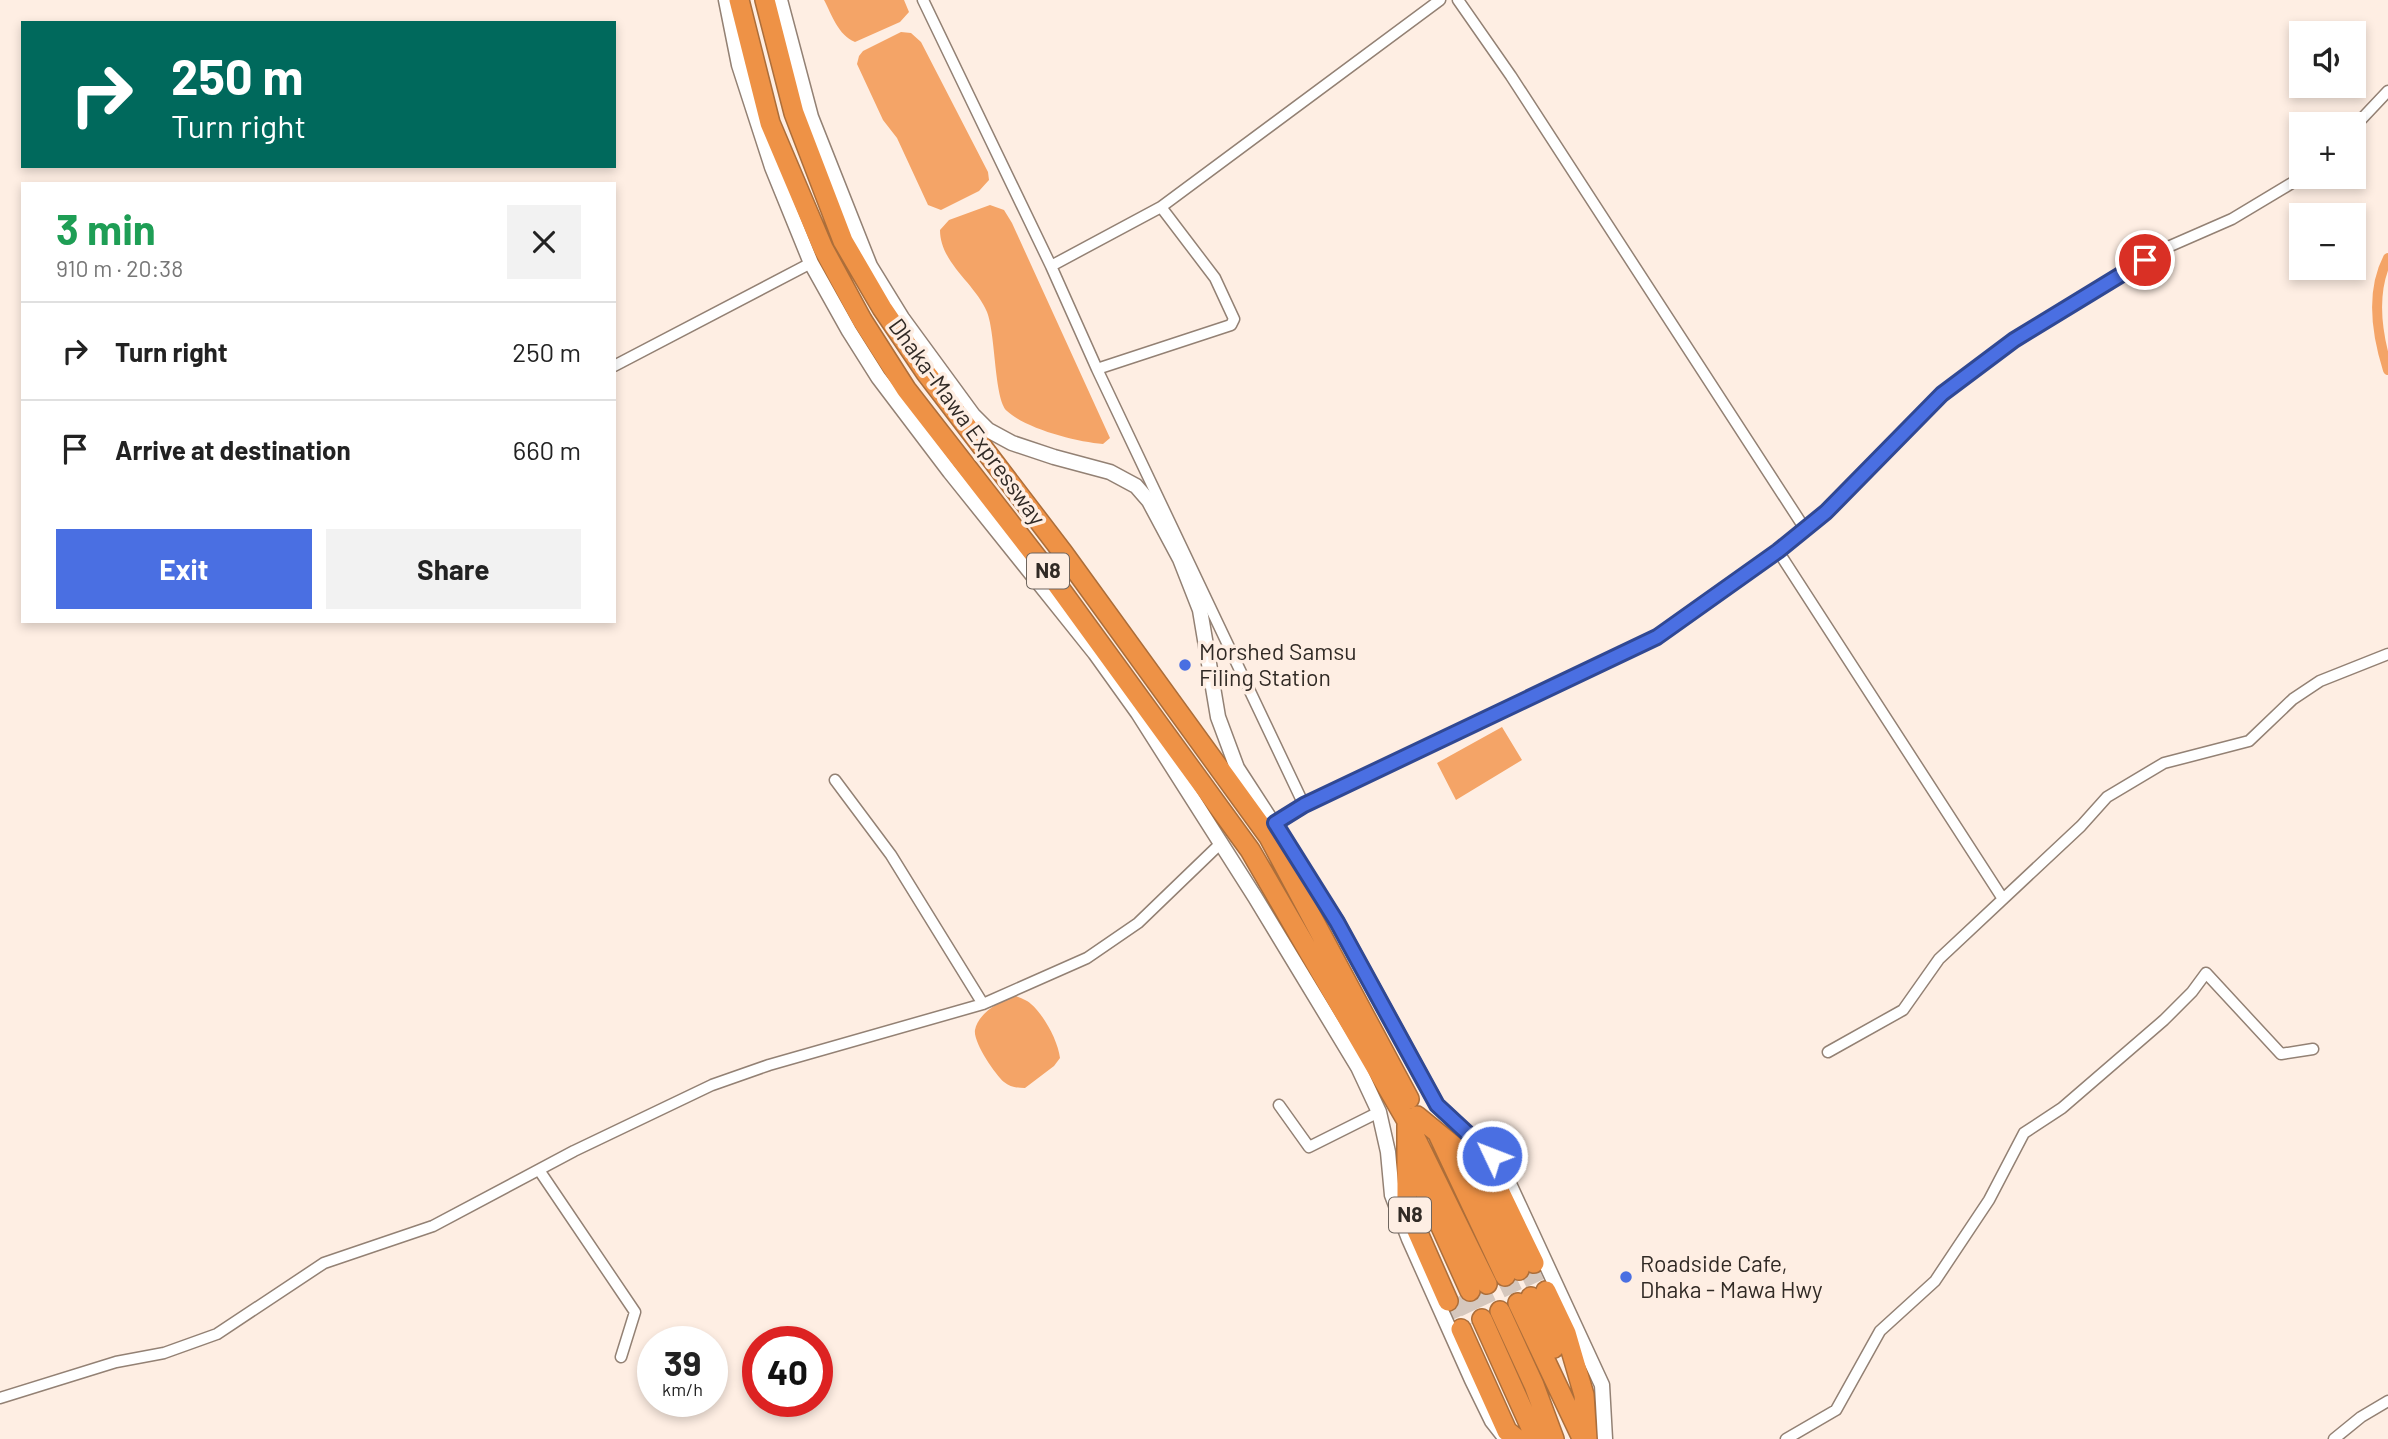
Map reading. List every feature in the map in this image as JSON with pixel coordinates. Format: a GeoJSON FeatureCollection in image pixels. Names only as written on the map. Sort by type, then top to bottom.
{"type":"FeatureCollection","features":[{"type":"Feature","properties":{"kind":"highway","name":"Dhaka-Mawa Expressway"},"geometry":{"type":"LineString","coordinates":[[739,0],[770,123],[822,248],[862,320],[906,389],[1045,568],[1250,850],[1491,1282]]}},
{"type":"Feature","properties":{"kind":"highway","name":"Dhaka-Mawa Expressway"},"geometry":{"type":"LineString","coordinates":[[765,0],[794,113],[843,241],[882,308],[926,373],[1064,554],[1269,837],[1409,1131],[1491,1282]]}},
{"type":"Feature","properties":{"kind":"highway","name":"Dhaka-Mawa Expressway"},"geometry":{"type":"LineString","coordinates":[[1409,1131],[1444,1137],[1475,1162],[1491,1282]]}},
{"type":"Feature","properties":{"kind":"highway","name":"Dhaka-Mawa Expressway"},"geometry":{"type":"LineString","coordinates":[[1409,1131],[1407,1181],[1491,1282]]}},
{"type":"Feature","properties":{"kind":"highway","name":"Dhaka-Mawa Expressway"},"geometry":{"type":"LineString","coordinates":[[1444,1137],[1491,1282]]}},
{"type":"Feature","properties":{"kind":"highway"},"geometry":{"type":"LineString","coordinates":[[1504,1310],[1586,1435]]}},
{"type":"Feature","properties":{"kind":"highway"},"geometry":{"type":"LineString","coordinates":[[1504,1310],[1566,1333],[1584,1395],[1586,1435]]}},
{"type":"Feature","properties":{"kind":"highway"},"geometry":{"type":"LineString","coordinates":[[1504,1310],[1518,1439]]}},
{"type":"Feature","properties":{"kind":"highway"},"geometry":{"type":"LineString","coordinates":[[1504,1310],[1528,1439]]}},
{"type":"Feature","properties":{"kind":"highway"},"geometry":{"type":"LineString","coordinates":[[1504,1310],[1536,1439]]}},
{"type":"Feature","properties":{"kind":"highway"},"geometry":{"type":"LineString","coordinates":[[1504,1310],[1522,1380],[1545,1439]]}},
{"type":"Feature","properties":{"kind":"highway"},"geometry":{"type":"LineString","coordinates":[[1504,1310],[1554,1439]]}},
{"type":"Feature","properties":{"kind":"street"},"geometry":{"type":"LineString","coordinates":[[726,0],[739,65],[772,167],[811,263],[878,377],[1102,663],[1138,713],[1358,1067],[1379,1112],[1396,1206],[1472,1380],[1492,1421],[1507,1439]]}},
{"type":"Feature","properties":{"kind":"street"},"geometry":{"type":"LineString","coordinates":[[780,0],[811,117],[870,266],[902,317],[973,415],[988,430],[1023,446],[1110,472],[1136,486],[1149,501],[1180,559],[1200,610],[1218,717],[1237,768],[1337,922],[1437,1105],[1492,1156],[1510,1186],[1602,1385],[1586,1435]]}},
{"type":"Feature","properties":{"kind":"street"},"geometry":{"type":"LineString","coordinates":[[923,0],[1304,805]]}},
{"type":"Feature","properties":{"kind":"street"},"geometry":{"type":"LineString","coordinates":[[1051,266],[1161,207],[1440,0]]}},
{"type":"Feature","properties":{"kind":"street"},"geometry":{"type":"LineString","coordinates":[[1458,0],[1511,76],[1805,529]]}},
{"type":"Feature","properties":{"kind":"street"},"geometry":{"type":"LineString","coordinates":[[2366,114],[2388,91]]}},
{"type":"Feature","properties":{"kind":"street"},"geometry":{"type":"LineString","coordinates":[[1275,823],[1304,805],[1657,637],[1778,551],[1826,512],[1942,394],[2000,350],[2131,267],[2161,250],[2232,219],[2289,185]]}},
{"type":"Feature","properties":{"kind":"street"},"geometry":{"type":"LineString","coordinates":[[1097,369],[1233,323],[1214,278],[1161,207]]}},
{"type":"Feature","properties":{"kind":"street"},"geometry":{"type":"LineString","coordinates":[[616,365],[811,263]]}},
{"type":"Feature","properties":{"kind":"street"},"geometry":{"type":"LineString","coordinates":[[1778,551],[2003,899]]}},
{"type":"Feature","properties":{"kind":"street"},"geometry":{"type":"LineString","coordinates":[[1828,1052],[1903,1010],[1939,959],[2081,826],[2107,797],[2164,763],[2249,741],[2292,699],[2320,681],[2388,654]]}},
{"type":"Feature","properties":{"kind":"street"},"geometry":{"type":"LineString","coordinates":[[835,780],[891,855],[983,1004]]}},
{"type":"Feature","properties":{"kind":"street"},"geometry":{"type":"LineString","coordinates":[[0,1398],[116,1362],[164,1353],[217,1334],[324,1263],[433,1226],[538,1170],[712,1085],[768,1065],[983,1004],[1087,958],[1138,923],[1220,844]]}},
{"type":"Feature","properties":{"kind":"street"},"geometry":{"type":"LineString","coordinates":[[1786,1439],[1836,1409],[1880,1331],[1935,1281],[1989,1200],[2024,1133],[2063,1108],[2164,1020],[2192,992],[2206,973],[2281,1054],[2313,1049]]}},
{"type":"Feature","properties":{"kind":"street"},"geometry":{"type":"LineString","coordinates":[[1279,1105],[1309,1147],[1379,1112]]}},
{"type":"Feature","properties":{"kind":"street"},"geometry":{"type":"LineString","coordinates":[[538,1170],[635,1312],[621,1357]]}},
{"type":"Feature","properties":{"kind":"street"},"geometry":{"type":"LineString","coordinates":[[2334,1439],[2361,1417],[2388,1401]]}},
{"type":"Feature","properties":{"kind":"shaded area"},"geometry":{"type":"Polygon","coordinates":[[[824,0],[904,0],[909,12],[900,22],[855,42],[840,30],[824,0]]]}},
{"type":"Feature","properties":{"kind":"shaded area"},"geometry":{"type":"Polygon","coordinates":[[[901,32],[911,33],[921,42],[988,172],[989,180],[979,191],[941,210],[928,205],[897,138],[883,120],[857,64],[863,51],[901,32]]]}},
{"type":"Feature","properties":{"kind":"shaded area"},"geometry":{"type":"Polygon","coordinates":[[[990,205],[1004,210],[1012,223],[1110,438],[1103,444],[1080,441],[1039,429],[1016,418],[1003,404],[987,312],[946,253],[940,230],[949,220],[990,205]]]}},
{"type":"Feature","properties":{"kind":"shaded area"},"geometry":{"type":"Polygon","coordinates":[[[1502,727],[1522,760],[1456,800],[1437,763],[1502,727]]]}},
{"type":"Feature","properties":{"kind":"shaded area"},"geometry":{"type":"Polygon","coordinates":[[[1016,996],[1029,1003],[1041,1015],[1053,1036],[1060,1058],[1054,1066],[1025,1088],[1006,1084],[1000,1078],[985,1058],[975,1035],[977,1024],[985,1013],[997,1004],[1016,996]]]}},
{"type":"Feature","properties":{"kind":"waterway"},"geometry":{"type":"LineString","coordinates":[[2388,258],[2382,271],[2377,300],[2378,328],[2388,370]]}},
{"type":"Feature","properties":{"kind":"tunnel"},"geometry":{"type":"LineString","coordinates":[[1527,1266],[1540,1294]]}},
{"type":"Feature","properties":{"kind":"tunnel"},"geometry":{"type":"LineString","coordinates":[[1505,1276],[1518,1303]]}},
{"type":"Feature","properties":{"kind":"tunnel"},"geometry":{"type":"LineString","coordinates":[[1479,1287],[1492,1315]]}},
{"type":"Feature","properties":{"kind":"tunnel"},"geometry":{"type":"LineString","coordinates":[[1462,1295],[1475,1322]]}},
{"type":"Feature","properties":{"kind":"tunnel"},"geometry":{"type":"LineString","coordinates":[[1448,1301],[1461,1329]]}},
{"type":"Feature","properties":{"kind":"place","name":"Morshed Samsu Filing Station"},"geometry":{"type":"Point","coordinates":[1185,665]}},
{"type":"Feature","properties":{"kind":"place","name":"Roadside Cafe, Dhaka - Mawa Hwy"},"geometry":{"type":"Point","coordinates":[1626,1277]}},
{"type":"Feature","properties":{"kind":"route"},"geometry":{"type":"LineString","coordinates":[[1492,1156],[1437,1105],[1427,1090],[1337,922],[1275,823],[1304,805],[1657,637],[1778,551],[1826,512],[1942,394],[2014,340],[2145,260]]}}]}
